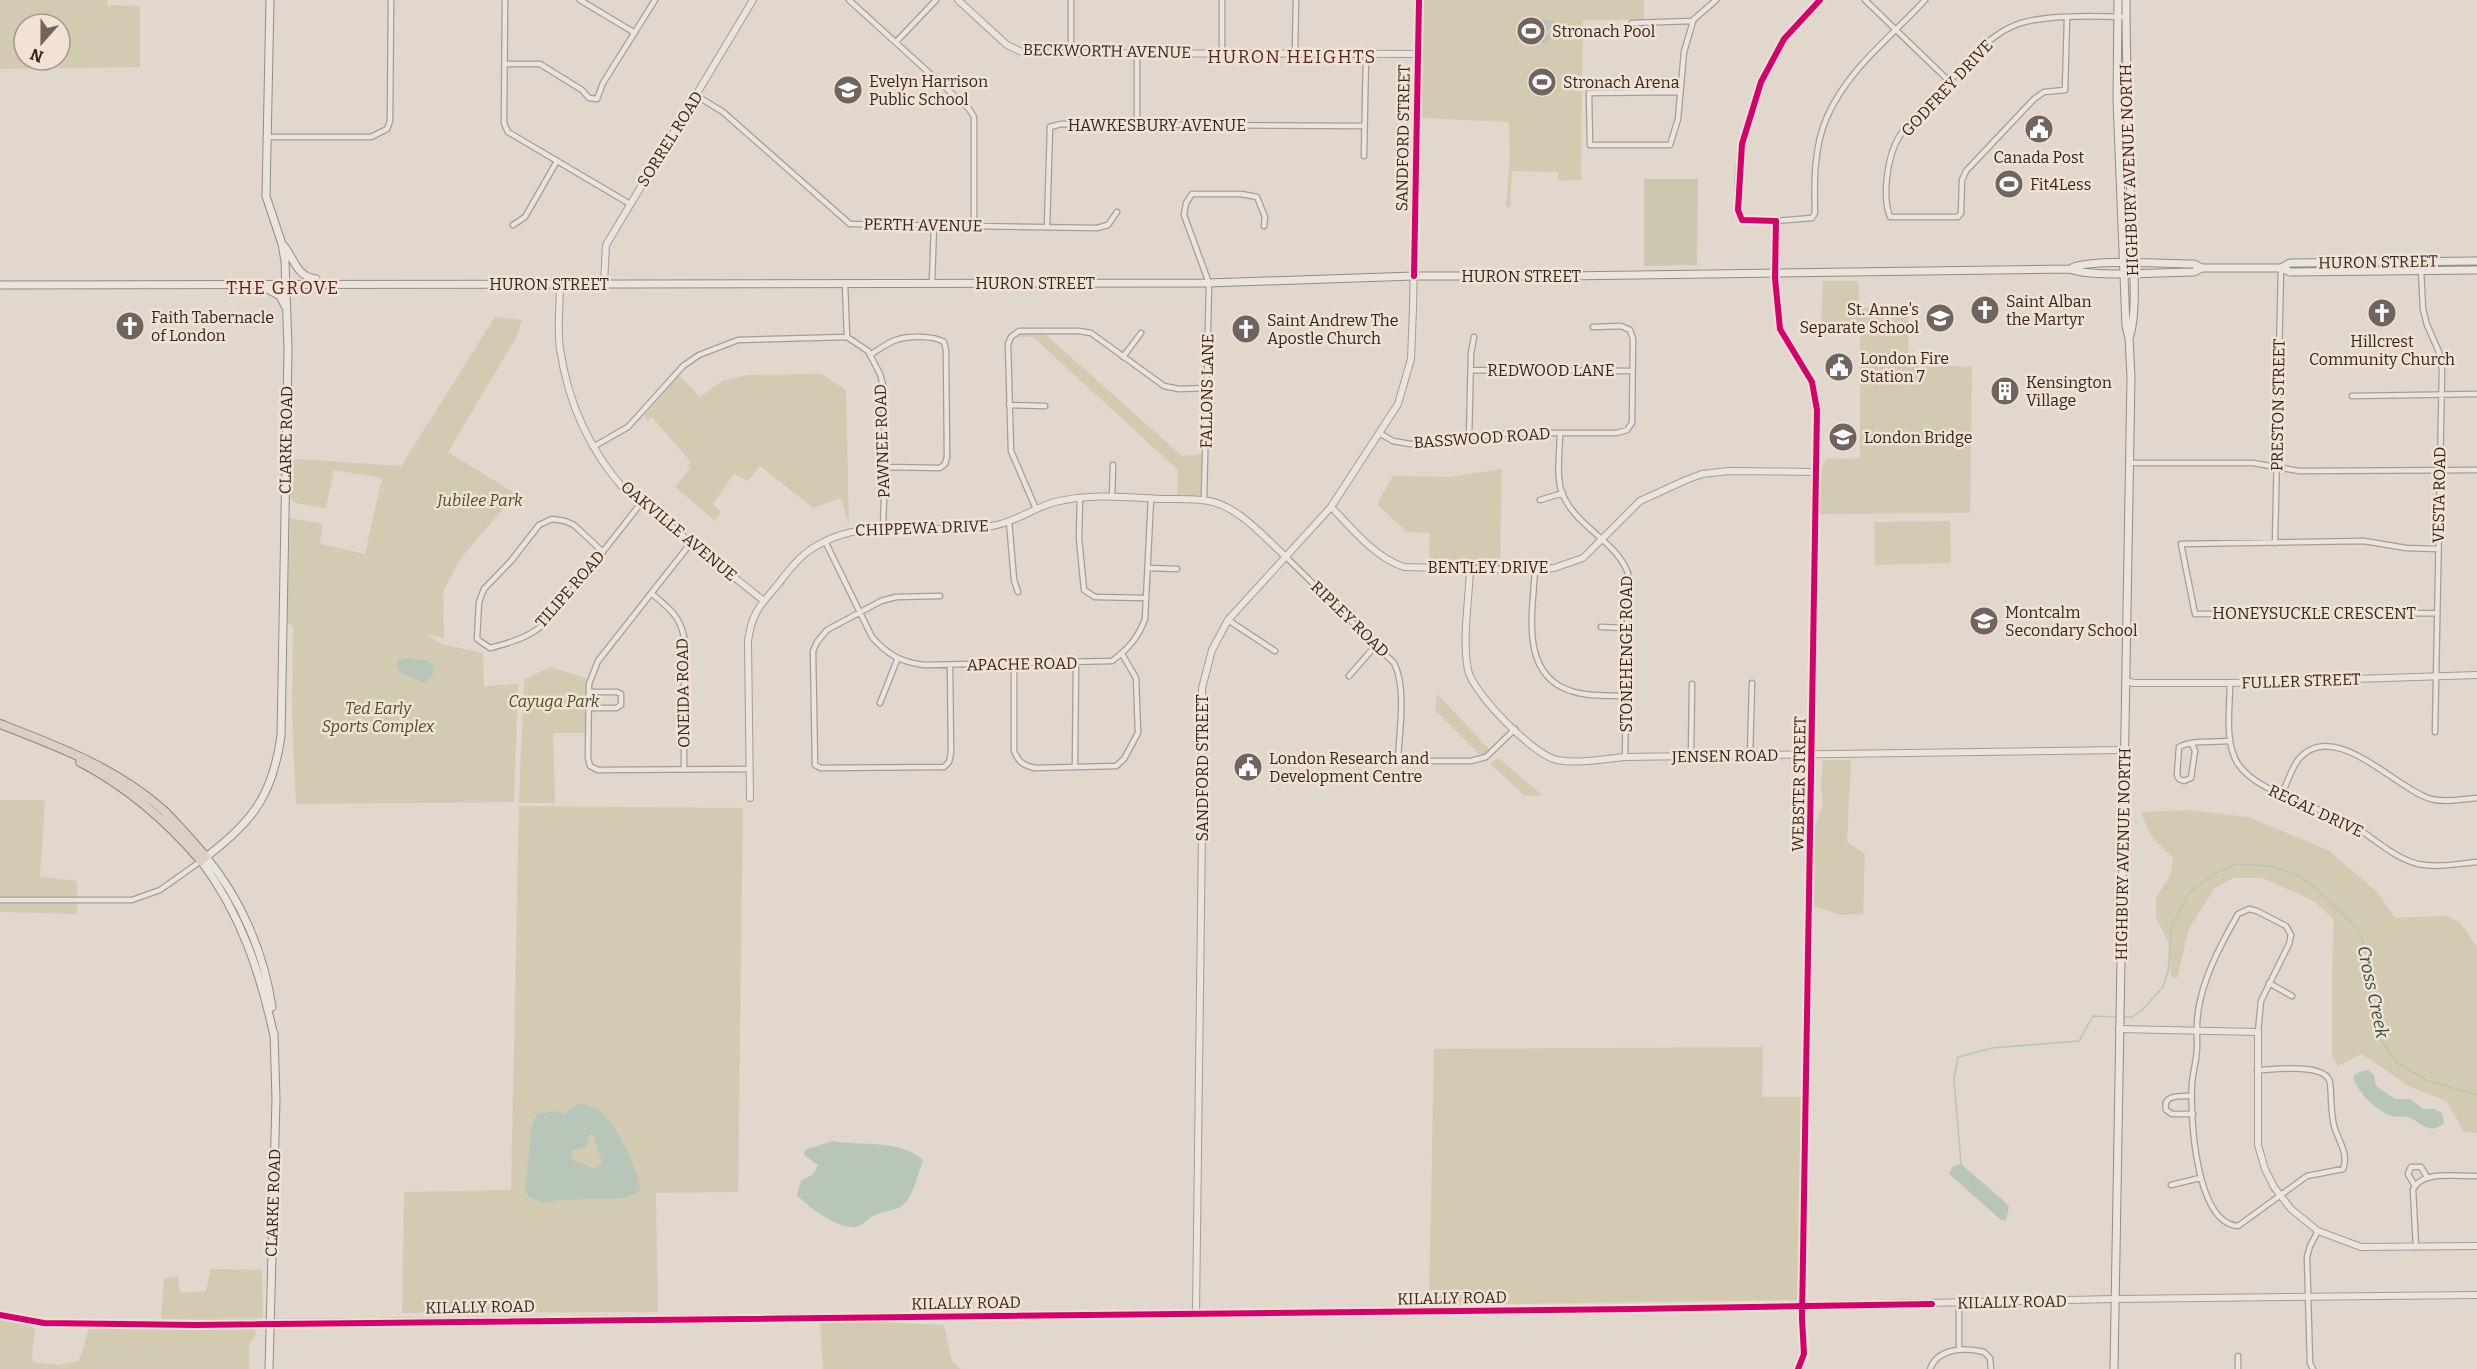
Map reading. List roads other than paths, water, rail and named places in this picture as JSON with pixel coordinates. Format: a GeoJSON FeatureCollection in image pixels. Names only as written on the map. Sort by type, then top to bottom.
{"type":"FeatureCollection","features":[{"type":"Feature","properties":{"kind":"highway"},"geometry":{"type":"LineString","coordinates":[[0,724],[55,747],[113,781],[143,802],[203,859]]}},
{"type":"Feature","properties":{"kind":"main road","name":"CLARKE ROAD"},"geometry":{"type":"LineString","coordinates":[[269,1369],[276,1099],[274,1036],[265,994],[242,930],[203,859],[238,830],[253,813],[270,784],[279,749],[288,349],[282,244],[266,196],[270,0]]}},
{"type":"Feature","properties":{"kind":"main road","name":"HIGHBURY AVENUE NORTH"},"geometry":{"type":"LineString","coordinates":[[2118,0],[2122,17],[2133,264],[2128,273]]}},
{"type":"Feature","properties":{"kind":"main road","name":"HIGHBURY AVENUE NORTH"},"geometry":{"type":"LineString","coordinates":[[2114,1369],[2131,377],[2129,338],[2126,326],[2128,273],[2124,264],[2117,100],[2122,17],[2126,0]]}},
{"type":"Feature","properties":{"kind":"main road"},"geometry":{"type":"LineString","coordinates":[[282,244],[298,271],[306,277],[325,282]]}},
{"type":"Feature","properties":{"kind":"main road","name":"HURON STREET"},"geometry":{"type":"LineString","coordinates":[[2281,268],[2290,263],[2477,261]]}},
{"type":"Feature","properties":{"kind":"main road","name":"HURON STREET"},"geometry":{"type":"LineString","coordinates":[[2070,269],[2076,265],[2124,264],[2194,264],[2202,268]]}},
{"type":"Feature","properties":{"kind":"main road","name":"HURON STREET"},"geometry":{"type":"LineString","coordinates":[[0,285],[325,282],[1209,283],[1414,276],[2070,269],[2078,272],[2128,273],[2193,272],[2202,268],[2281,268],[2290,272],[2477,270]]}},
{"type":"Feature","properties":{"kind":"main road"},"geometry":{"type":"LineString","coordinates":[[257,284],[280,296],[286,308]]}},
{"type":"Feature","properties":{"kind":"street"},"geometry":{"type":"LineString","coordinates":[[267,136],[371,137],[387,129],[390,121],[391,0]]}},
{"type":"Feature","properties":{"kind":"street"},"geometry":{"type":"LineString","coordinates":[[505,0],[504,123],[508,132],[630,204]]}},
{"type":"Feature","properties":{"kind":"street"},"geometry":{"type":"LineString","coordinates":[[580,0],[635,33]]}},
{"type":"Feature","properties":{"kind":"street"},"geometry":{"type":"LineString","coordinates":[[505,64],[540,64],[582,90],[589,98],[597,99],[603,83],[655,0]]}},
{"type":"Feature","properties":{"kind":"street","name":"SORREL ROAD"},"geometry":{"type":"LineString","coordinates":[[604,284],[606,245],[753,0]]}},
{"type":"Feature","properties":{"kind":"street"},"geometry":{"type":"LineString","coordinates":[[849,0],[969,109],[974,117],[974,226]]}},
{"type":"Feature","properties":{"kind":"street"},"geometry":{"type":"LineString","coordinates":[[896,42],[936,0]]}},
{"type":"Feature","properties":{"kind":"street","name":"BECKWORTH AVENUE"},"geometry":{"type":"LineString","coordinates":[[958,0],[1007,45],[1024,53],[1418,54]]}},
{"type":"Feature","properties":{"kind":"street"},"geometry":{"type":"LineString","coordinates":[[1071,0],[1071,53]]}},
{"type":"Feature","properties":{"kind":"street"},"geometry":{"type":"LineString","coordinates":[[1221,53],[1222,0]]}},
{"type":"Feature","properties":{"kind":"street"},"geometry":{"type":"LineString","coordinates":[[1295,53],[1296,0]]}},
{"type":"Feature","properties":{"kind":"street","name":"SANDFORD STREET"},"geometry":{"type":"LineString","coordinates":[[1196,1314],[1202,688],[1212,650],[1228,620],[1331,507],[1398,404],[1411,359],[1419,0]]}},
{"type":"Feature","properties":{"kind":"street"},"geometry":{"type":"LineString","coordinates":[[1821,0],[1784,39],[1761,82],[1742,144],[1740,217],[1742,220],[1776,221],[1812,218],[1815,213],[1816,154],[1826,118],[1851,77],[1925,0]]}},
{"type":"Feature","properties":{"kind":"street"},"geometry":{"type":"LineString","coordinates":[[1865,0],[1950,82]]}},
{"type":"Feature","properties":{"kind":"street"},"geometry":{"type":"LineString","coordinates":[[1679,92],[1589,93],[1590,145],[1670,145],[1678,119],[1684,52],[1693,21],[1713,1]]}},
{"type":"Feature","properties":{"kind":"street","name":"GODFREY DRIVE"},"geometry":{"type":"LineString","coordinates":[[2067,18],[2065,90],[2044,92],[2034,99],[1966,171],[1962,180],[1961,213],[1958,217],[1890,217],[1887,209],[1887,189],[1891,162],[1899,138],[1990,40],[2013,26],[2049,17],[2122,17]]}},
{"type":"Feature","properties":{"kind":"street"},"geometry":{"type":"LineString","coordinates":[[1632,23],[1693,21]]}},
{"type":"Feature","properties":{"kind":"street"},"geometry":{"type":"LineString","coordinates":[[1137,53],[1137,126]]}},
{"type":"Feature","properties":{"kind":"street"},"geometry":{"type":"LineString","coordinates":[[1364,156],[1366,54]]}},
{"type":"Feature","properties":{"kind":"street","name":"PERTH AVENUE"},"geometry":{"type":"LineString","coordinates":[[697,96],[723,112],[850,224],[1097,228],[1108,225],[1117,212]]}},
{"type":"Feature","properties":{"kind":"street","name":"HAWKESBURY AVENUE"},"geometry":{"type":"LineString","coordinates":[[1047,227],[1050,127],[1061,124],[1364,126]]}},
{"type":"Feature","properties":{"kind":"street"},"geometry":{"type":"LineString","coordinates":[[513,225],[525,217],[557,161]]}},
{"type":"Feature","properties":{"kind":"street"},"geometry":{"type":"LineString","coordinates":[[1209,283],[1184,215],[1186,203],[1192,194],[1241,194],[1257,197],[1263,208],[1264,226]]}},
{"type":"Feature","properties":{"kind":"street"},"geometry":{"type":"LineString","coordinates":[[1775,273],[1776,221]]}},
{"type":"Feature","properties":{"kind":"street"},"geometry":{"type":"LineString","coordinates":[[932,284],[934,225]]}},
{"type":"Feature","properties":{"kind":"street","name":"VESTA ROAD"},"geometry":{"type":"LineString","coordinates":[[2420,262],[2423,309],[2427,325],[2439,352],[2442,370],[2435,732]]}},
{"type":"Feature","properties":{"kind":"street","name":"PRESTON STREET"},"geometry":{"type":"LineString","coordinates":[[2275,543],[2281,268]]}},
{"type":"Feature","properties":{"kind":"street","name":"WEBSTER STREET"},"geometry":{"type":"LineString","coordinates":[[1775,273],[1780,329],[1812,382],[1818,410],[1804,1354],[1798,1369]]}},
{"type":"Feature","properties":{"kind":"street","name":"FALLONS LANE"},"geometry":{"type":"LineString","coordinates":[[1204,500],[1209,283]]}},
{"type":"Feature","properties":{"kind":"street","name":"OAKVILLE AVENUE"},"geometry":{"type":"LineString","coordinates":[[560,284],[560,348],[573,406],[593,447],[609,472],[641,503],[690,544],[764,601]]}},
{"type":"Feature","properties":{"kind":"street"},"geometry":{"type":"LineString","coordinates":[[593,447],[628,428],[683,366],[718,346],[738,340],[847,337],[844,284]]}},
{"type":"Feature","properties":{"kind":"street","name":"BASSWOOD ROAD"},"geometry":{"type":"LineString","coordinates":[[1379,433],[1393,441],[1410,444],[1511,433],[1617,433],[1627,430],[1632,423],[1634,339],[1630,330],[1621,326],[1593,327]]}},
{"type":"Feature","properties":{"kind":"street"},"geometry":{"type":"LineString","coordinates":[[1036,509],[1011,451],[1008,344],[1011,337],[1019,331],[1091,333],[1104,340],[1123,357],[1164,386],[1179,389],[1208,388]]}},
{"type":"Feature","properties":{"kind":"street"},"geometry":{"type":"LineString","coordinates":[[1123,357],[1141,333]]}},
{"type":"Feature","properties":{"kind":"street","name":"PAWNEE ROAD"},"geometry":{"type":"LineString","coordinates":[[847,337],[870,355],[880,374],[883,386],[884,528]]}},
{"type":"Feature","properties":{"kind":"street"},"geometry":{"type":"LineString","coordinates":[[1469,439],[1474,337]]}},
{"type":"Feature","properties":{"kind":"street"},"geometry":{"type":"LineString","coordinates":[[870,355],[895,340],[906,338],[937,338],[944,342],[946,350],[947,457],[945,464],[940,468],[885,467]]}},
{"type":"Feature","properties":{"kind":"street","name":"REDWOOD LANE"},"geometry":{"type":"LineString","coordinates":[[1471,370],[1632,371]]}},
{"type":"Feature","properties":{"kind":"street"},"geometry":{"type":"LineString","coordinates":[[2352,396],[2477,394]]}},
{"type":"Feature","properties":{"kind":"street"},"geometry":{"type":"LineString","coordinates":[[1009,405],[1045,406]]}},
{"type":"Feature","properties":{"kind":"street","name":"STONEHENGE ROAD"},"geometry":{"type":"LineString","coordinates":[[1560,433],[1559,474],[1563,493],[1578,517],[1624,561],[1629,573],[1626,628],[1625,757]]}},
{"type":"Feature","properties":{"kind":"street"},"geometry":{"type":"LineString","coordinates":[[2128,463],[2253,463],[2299,471],[2477,470]]}},
{"type":"Feature","properties":{"kind":"street"},"geometry":{"type":"LineString","coordinates":[[1112,497],[1113,465]]}},
{"type":"Feature","properties":{"kind":"street","name":"BENTLEY DRIVE"},"geometry":{"type":"LineString","coordinates":[[1331,507],[1378,554],[1404,567],[1535,569],[1573,563],[1591,552],[1640,501],[1669,486],[1702,474],[1729,471],[1816,472]]}},
{"type":"Feature","properties":{"kind":"street"},"geometry":{"type":"LineString","coordinates":[[1540,500],[1563,493]]}},
{"type":"Feature","properties":{"kind":"street"},"geometry":{"type":"LineString","coordinates":[[1080,497],[1079,538],[1084,590],[1095,597],[1146,598]]}},
{"type":"Feature","properties":{"kind":"street","name":"CHIPPEWA DRIVE"},"geometry":{"type":"LineString","coordinates":[[750,798],[748,641],[751,620],[795,563],[808,551],[825,541],[849,531],[994,526],[1052,503],[1080,497],[1151,498],[1204,500],[1227,507],[1243,518],[1285,556]]}},
{"type":"Feature","properties":{"kind":"street"},"geometry":{"type":"LineString","coordinates":[[1014,664],[1014,751],[1024,766],[1035,768],[1116,766],[1124,759],[1136,739],[1136,678],[1122,654],[1140,635],[1145,619],[1151,498]]}},
{"type":"Feature","properties":{"kind":"street","name":"TILIPE ROAD"},"geometry":{"type":"LineString","coordinates":[[603,552],[574,525],[565,521],[552,519],[539,525],[511,561],[484,589],[479,602],[477,639],[490,648],[534,632],[551,616],[603,552],[641,503]]}},
{"type":"Feature","properties":{"kind":"street"},"geometry":{"type":"LineString","coordinates":[[1009,521],[1014,580],[1018,591]]}},
{"type":"Feature","properties":{"kind":"street"},"geometry":{"type":"LineString","coordinates":[[825,541],[872,637],[897,660],[880,704]]}},
{"type":"Feature","properties":{"kind":"street","name":"HONEYSUCKLE CRESCENT"},"geometry":{"type":"LineString","coordinates":[[2437,613],[2195,614],[2181,544],[2364,541],[2406,548],[2438,549]]}},
{"type":"Feature","properties":{"kind":"street"},"geometry":{"type":"LineString","coordinates":[[690,544],[598,661],[589,684],[588,758],[590,766],[598,770],[750,769]]}},
{"type":"Feature","properties":{"kind":"street","name":"RIPLEY ROAD"},"geometry":{"type":"LineString","coordinates":[[1285,556],[1394,663],[1399,674],[1398,761]]}},
{"type":"Feature","properties":{"kind":"street"},"geometry":{"type":"LineString","coordinates":[[1148,568],[1177,569]]}},
{"type":"Feature","properties":{"kind":"street","name":"JENSEN ROAD"},"geometry":{"type":"LineString","coordinates":[[1470,568],[1467,655],[1468,670],[1473,683],[1482,697],[1515,729],[1539,751],[1554,759],[1572,761],[1625,757],[2124,750]]}},
{"type":"Feature","properties":{"kind":"street"},"geometry":{"type":"LineString","coordinates":[[1535,569],[1532,643],[1539,667],[1561,687],[1573,692],[1627,696]]}},
{"type":"Feature","properties":{"kind":"street","name":"ONEIDA ROAD"},"geometry":{"type":"LineString","coordinates":[[651,593],[674,612],[681,623],[684,637],[684,769]]}},
{"type":"Feature","properties":{"kind":"street"},"geometry":{"type":"LineString","coordinates":[[940,596],[896,597],[881,601],[827,630],[817,642],[813,651],[816,765],[821,768],[944,767],[949,762],[951,753],[950,664]]}},
{"type":"Feature","properties":{"kind":"street"},"geometry":{"type":"LineString","coordinates":[[1228,620],[1275,651]]}},
{"type":"Feature","properties":{"kind":"street"},"geometry":{"type":"LineString","coordinates":[[1602,627],[1626,628]]}},
{"type":"Feature","properties":{"kind":"street"},"geometry":{"type":"LineString","coordinates":[[1349,676],[1377,644]]}},
{"type":"Feature","properties":{"kind":"street","name":"APACHE ROAD"},"geometry":{"type":"LineString","coordinates":[[897,660],[924,665],[1076,663],[1112,661],[1122,654]]}},
{"type":"Feature","properties":{"kind":"street"},"geometry":{"type":"LineString","coordinates":[[1075,767],[1076,663]]}},
{"type":"Feature","properties":{"kind":"street","name":"FULLER STREET"},"geometry":{"type":"LineString","coordinates":[[2126,681],[2134,683],[2230,683],[2477,675]]}},
{"type":"Feature","properties":{"kind":"street"},"geometry":{"type":"LineString","coordinates":[[1750,755],[1752,683]]}},
{"type":"Feature","properties":{"kind":"street","name":"REGAL DRIVE"},"geometry":{"type":"LineString","coordinates":[[2230,683],[2230,741],[2238,763],[2245,773],[2261,785],[2353,825],[2405,860],[2440,866],[2477,862]]}},
{"type":"Feature","properties":{"kind":"street"},"geometry":{"type":"LineString","coordinates":[[1690,757],[1692,684]]}},
{"type":"Feature","properties":{"kind":"street"},"geometry":{"type":"LineString","coordinates":[[588,708],[616,708],[621,705],[623,699],[617,692],[589,692]]}},
{"type":"Feature","properties":{"kind":"street"},"geometry":{"type":"LineString","coordinates":[[1358,758],[1368,761],[1472,761],[1486,757],[1515,729]]}},
{"type":"Feature","properties":{"kind":"street"},"geometry":{"type":"LineString","coordinates":[[2192,744],[2195,751],[2191,778],[2184,781],[2177,775],[2178,749],[2183,744],[2230,741]]}},
{"type":"Feature","properties":{"kind":"street"},"geometry":{"type":"LineString","coordinates":[[2282,794],[2297,762],[2304,754],[2329,747],[2367,759],[2420,795],[2431,799],[2445,801],[2477,798]]}},
{"type":"Feature","properties":{"kind":"street"},"geometry":{"type":"LineString","coordinates":[[0,900],[132,900],[160,890],[203,859]]}},
{"type":"Feature","properties":{"kind":"street"},"geometry":{"type":"LineString","coordinates":[[2256,1070],[2310,1069],[2325,1074],[2330,1079],[2331,1114],[2342,1144],[2345,1165],[2343,1169],[2307,1176],[2280,1196],[2238,1226],[2234,1226],[2219,1215],[2200,1178],[2192,1096],[2197,1048],[2196,1031],[2201,997],[2208,975],[2238,914],[2249,909],[2286,926],[2291,935],[2289,944],[2261,1001],[2256,1070],[2258,1145],[2265,1169],[2280,1196],[2291,1209],[2318,1231],[2361,1247],[2477,1246]]}},
{"type":"Feature","properties":{"kind":"street"},"geometry":{"type":"LineString","coordinates":[[2269,983],[2292,996]]}},
{"type":"Feature","properties":{"kind":"street"},"geometry":{"type":"LineString","coordinates":[[2120,1029],[2258,1032]]}},
{"type":"Feature","properties":{"kind":"street"},"geometry":{"type":"LineString","coordinates":[[2192,1096],[2170,1097],[2165,1102],[2165,1106],[2166,1110],[2172,1114],[2193,1114]]}},
{"type":"Feature","properties":{"kind":"street"},"geometry":{"type":"LineString","coordinates":[[2416,1247],[2415,1186],[2408,1174],[2412,1167],[2421,1167],[2427,1177]]}},
{"type":"Feature","properties":{"kind":"street"},"geometry":{"type":"LineString","coordinates":[[2415,1186],[2417,1182],[2427,1177],[2477,1176]]}},
{"type":"Feature","properties":{"kind":"street"},"geometry":{"type":"LineString","coordinates":[[2171,1185],[2200,1178]]}},
{"type":"Feature","properties":{"kind":"street"},"geometry":{"type":"LineString","coordinates":[[2313,1369],[2310,1363],[2307,1257],[2318,1231]]}},
{"type":"Feature","properties":{"kind":"street","name":"KILALLY ROAD"},"geometry":{"type":"LineString","coordinates":[[0,1316],[32,1322],[79,1324],[270,1323],[1196,1314],[2477,1295]]}},
{"type":"Feature","properties":{"kind":"street"},"geometry":{"type":"LineString","coordinates":[[1959,1303],[1959,1349]]}},
{"type":"Feature","properties":{"kind":"street"},"geometry":{"type":"LineString","coordinates":[[1929,1369],[1934,1359],[1940,1354],[1959,1349],[1984,1352],[1990,1358],[1991,1369]]}},
{"type":"Feature","properties":{"kind":"street"},"geometry":{"type":"LineString","coordinates":[[2238,1356],[2238,1369]]}},
{"type":"Feature","properties":{"kind":"waterway","name":"Cross Creek"},"geometry":{"type":"LineString","coordinates":[[2124,1017],[2132,1017],[2142,1010],[2163,987],[2168,972],[2172,925],[2189,893],[2212,875],[2235,864],[2272,866],[2299,876],[2313,886],[2356,927],[2373,972],[2381,1040],[2396,1062],[2426,1080],[2477,1095]]}},
{"type":"Feature","properties":{"kind":"waterway","name":"Cross Creek"},"geometry":{"type":"LineString","coordinates":[[1961,1164],[1954,1079],[1958,1057],[1992,1048],[2079,1041],[2093,1016],[2116,1017]]}},
{"type":"Feature","properties":{"kind":"place","name":"Stronach Pool"},"geometry":{"type":"Point","coordinates":[1531,31]}},
{"type":"Feature","properties":{"kind":"place","name":"Stronach Arena"},"geometry":{"type":"Point","coordinates":[1542,82]}},
{"type":"Feature","properties":{"kind":"place","name":"Evelyn Harrison Public School"},"geometry":{"type":"Point","coordinates":[848,90]}},
{"type":"Feature","properties":{"kind":"place","name":"Canada Post"},"geometry":{"type":"Point","coordinates":[2039,129]}},
{"type":"Feature","properties":{"kind":"place","name":"Fit4Less"},"geometry":{"type":"Point","coordinates":[2009,184]}},
{"type":"Feature","properties":{"kind":"place","name":"Saint Alban the Martyr"},"geometry":{"type":"Point","coordinates":[1985,310]}},
{"type":"Feature","properties":{"kind":"place","name":"Hillcrest Community Church"},"geometry":{"type":"Point","coordinates":[2382,313]}},
{"type":"Feature","properties":{"kind":"place","name":"St. Anne's Separate School"},"geometry":{"type":"Point","coordinates":[1940,318]}},
{"type":"Feature","properties":{"kind":"place","name":"Faith Tabernacle of London"},"geometry":{"type":"Point","coordinates":[130,326]}},
{"type":"Feature","properties":{"kind":"place","name":"Saint Andrew The Apostle Church"},"geometry":{"type":"Point","coordinates":[1246,329]}},
{"type":"Feature","properties":{"kind":"place","name":"London Fire Station 7"},"geometry":{"type":"Point","coordinates":[1839,367]}},
{"type":"Feature","properties":{"kind":"place","name":"Kensington Village"},"geometry":{"type":"Point","coordinates":[2005,391]}},
{"type":"Feature","properties":{"kind":"place","name":"London Bridge"},"geometry":{"type":"Point","coordinates":[1843,437]}},
{"type":"Feature","properties":{"kind":"place","name":"Montcalm Secondary School"},"geometry":{"type":"Point","coordinates":[1984,621]}},
{"type":"Feature","properties":{"kind":"place","name":"London Research and Development Centre"},"geometry":{"type":"Point","coordinates":[1248,767]}},
{"type":"Feature","properties":{"kind":"district","name":"HURON HEIGHTS"},"geometry":{"type":"Point","coordinates":[1292,57]}},
{"type":"Feature","properties":{"kind":"district","name":"THE GROVE"},"geometry":{"type":"Point","coordinates":[283,288]}},
{"type":"Feature","properties":{"kind":"park label","name":"Jubilee Park"},"geometry":{"type":"Point","coordinates":[480,500]}},
{"type":"Feature","properties":{"kind":"park label","name":"Cayuga Park"},"geometry":{"type":"Point","coordinates":[554,701]}},
{"type":"Feature","properties":{"kind":"park label","name":"Ted Early Sports Complex"},"geometry":{"type":"Point","coordinates":[378,717]}}]}
